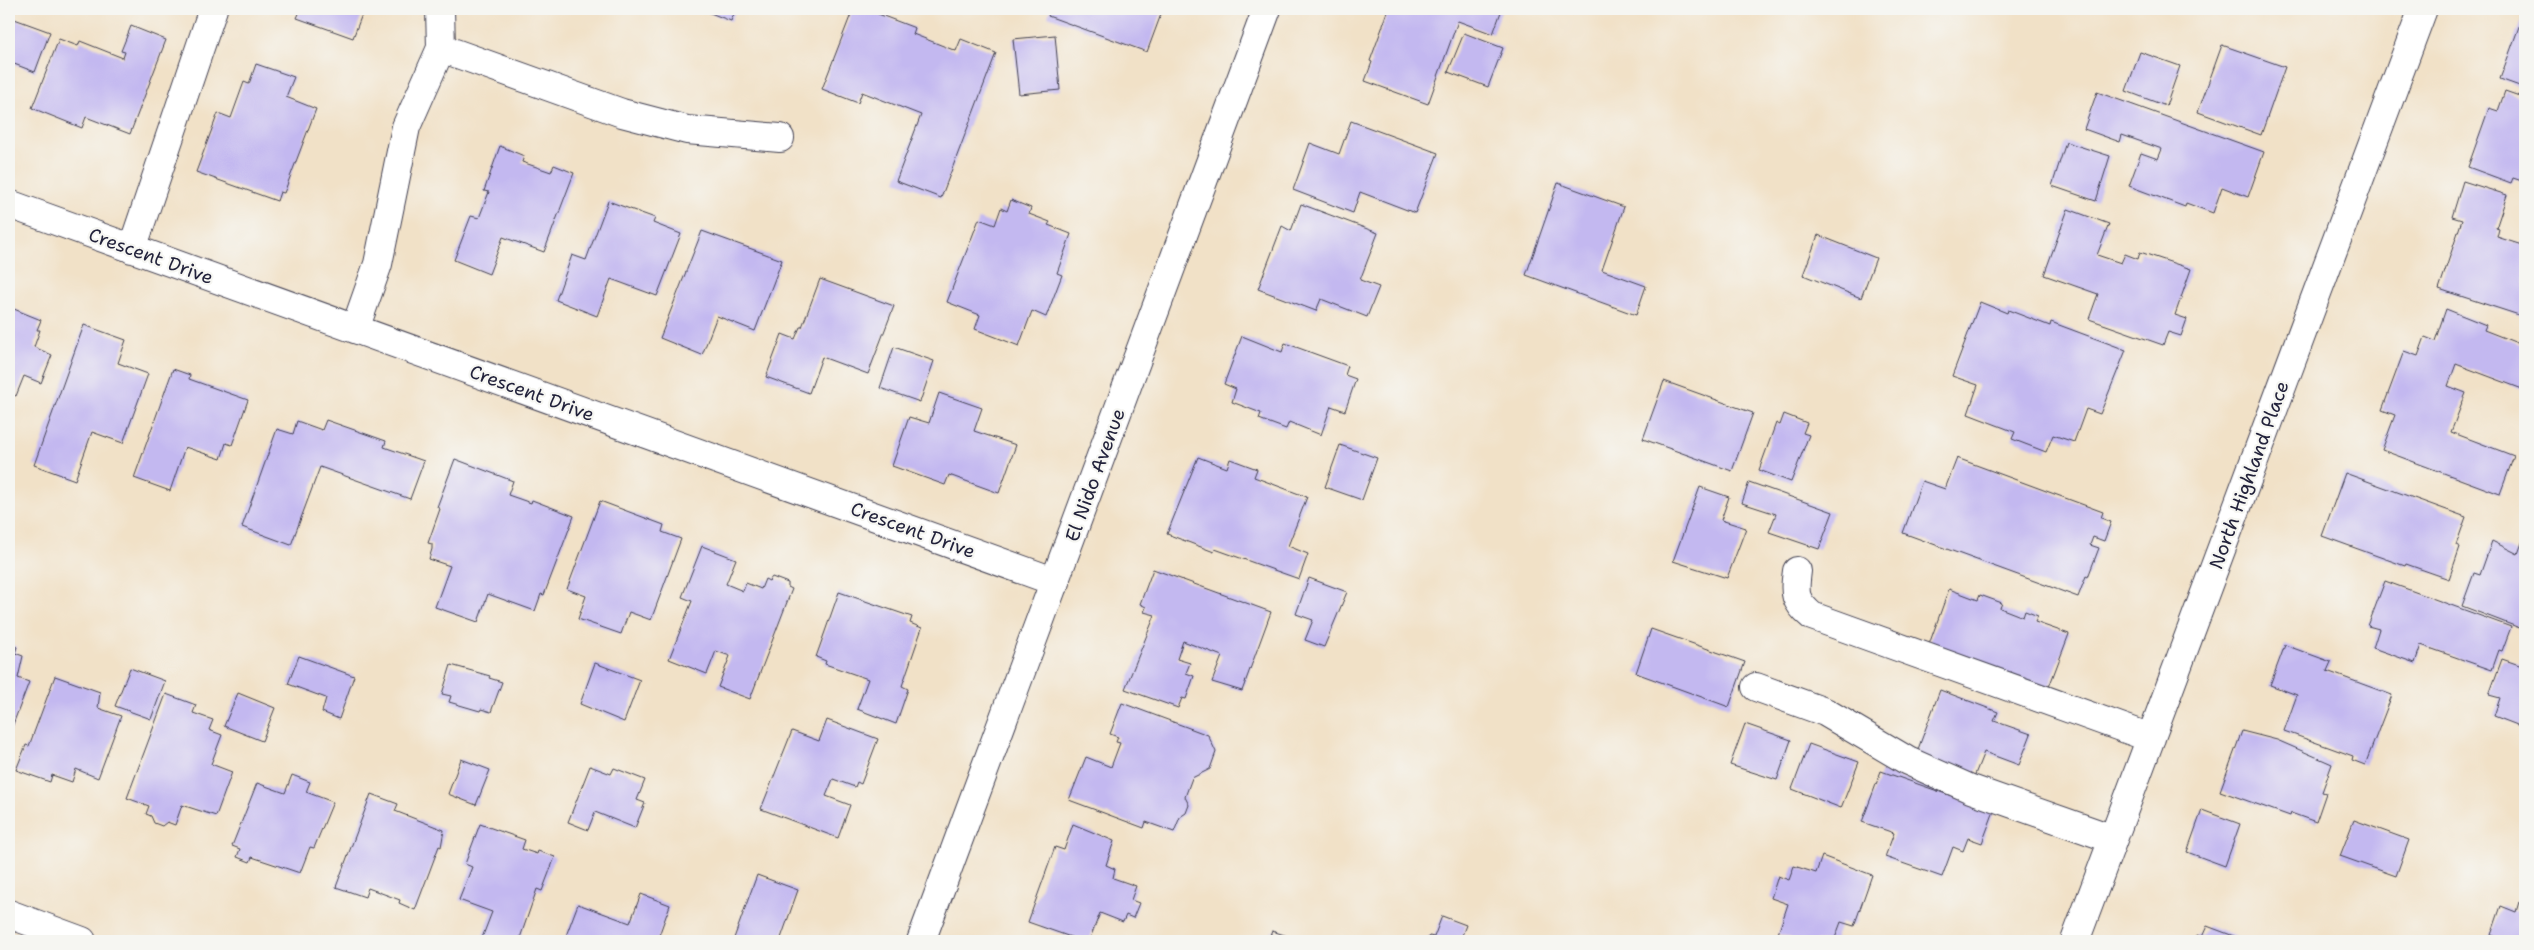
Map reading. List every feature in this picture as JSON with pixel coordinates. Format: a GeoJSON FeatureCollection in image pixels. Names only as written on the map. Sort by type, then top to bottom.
{"type":"FeatureCollection","features":[{"type":"Feature","properties":{"kind":"street"},"geometry":{"type":"LineString","coordinates":[[132,249],[213,9]]}},
{"type":"Feature","properties":{"kind":"street"},"geometry":{"type":"LineString","coordinates":[[355,329],[378,264],[406,127],[441,48],[440,9]]}},
{"type":"Feature","properties":{"kind":"street","name":"El Nido Avenue"},"geometry":{"type":"LineString","coordinates":[[921,941],[1056,582],[1267,9]]}},
{"type":"Feature","properties":{"kind":"street","name":"North Highland Place"},"geometry":{"type":"LineString","coordinates":[[2075,941],[2422,9]]}},
{"type":"Feature","properties":{"kind":"street"},"geometry":{"type":"LineString","coordinates":[[441,48],[631,116],[687,130],[780,138]]}},
{"type":"Feature","properties":{"kind":"street","name":"Crescent Drive"},"geometry":{"type":"LineString","coordinates":[[9,204],[1056,582]]}},
{"type":"Feature","properties":{"kind":"street"},"geometry":{"type":"LineString","coordinates":[[1796,571],[1795,590],[1799,606],[1812,616],[2151,738]]}},
{"type":"Feature","properties":{"kind":"street"},"geometry":{"type":"LineString","coordinates":[[1756,688],[1825,712],[1908,762],[1971,789],[2113,839]]}},
{"type":"Feature","properties":{"kind":"street"},"geometry":{"type":"LineString","coordinates":[[9,914],[68,939]]}},
{"type":"Feature","properties":{"kind":"building"},"geometry":{"type":"Polygon","coordinates":[[[301,9],[364,9],[353,38],[297,18],[301,9]]]}},
{"type":"Feature","properties":{"kind":"building"},"geometry":{"type":"Polygon","coordinates":[[[700,9],[736,9],[731,21],[700,9]]]}},
{"type":"Feature","properties":{"kind":"building"},"geometry":{"type":"Polygon","coordinates":[[[853,9],[865,9],[915,28],[913,34],[956,51],[961,39],[996,53],[941,198],[896,181],[921,115],[862,92],[858,103],[822,89],[853,9]]]}},
{"type":"Feature","properties":{"kind":"building"},"geometry":{"type":"Polygon","coordinates":[[[1051,9],[1163,9],[1147,52],[1048,16],[1051,9]]]}},
{"type":"Feature","properties":{"kind":"building"},"geometry":{"type":"Polygon","coordinates":[[[1389,9],[1502,9],[1493,34],[1458,21],[1428,104],[1365,81],[1372,62],[1370,61],[1389,9]]]}},
{"type":"Feature","properties":{"kind":"building"},"geometry":{"type":"Polygon","coordinates":[[[2525,10],[2525,88],[2500,79],[2525,10]]]}},
{"type":"Feature","properties":{"kind":"building"},"geometry":{"type":"Polygon","coordinates":[[[9,17],[50,32],[35,72],[9,62],[9,17]]]}},
{"type":"Feature","properties":{"kind":"building"},"geometry":{"type":"Polygon","coordinates":[[[131,26],[166,40],[130,134],[86,117],[82,128],[32,108],[59,39],[78,46],[80,41],[123,58],[125,52],[121,51],[131,26]]]}},
{"type":"Feature","properties":{"kind":"building"},"geometry":{"type":"Polygon","coordinates":[[[1464,33],[1503,48],[1488,87],[1448,72],[1464,33]]]}},
{"type":"Feature","properties":{"kind":"building"},"geometry":{"type":"Polygon","coordinates":[[[1055,35],[1060,90],[1019,94],[1013,39],[1055,35]]]}},
{"type":"Feature","properties":{"kind":"building"},"geometry":{"type":"Polygon","coordinates":[[[2222,45],[2285,67],[2261,135],[2198,112],[2222,45]]]}},
{"type":"Feature","properties":{"kind":"building"},"geometry":{"type":"Polygon","coordinates":[[[2140,52],[2180,66],[2166,106],[2126,91],[2140,52]]]}},
{"type":"Feature","properties":{"kind":"building"},"geometry":{"type":"Polygon","coordinates":[[[256,64],[294,77],[286,97],[316,109],[284,193],[280,192],[277,201],[196,172],[218,113],[231,118],[244,82],[249,84],[256,64]]]}},
{"type":"Feature","properties":{"kind":"building"},"geometry":{"type":"Polygon","coordinates":[[[2505,91],[2525,98],[2525,182],[2513,178],[2511,183],[2468,167],[2489,108],[2498,111],[2505,91]]]}},
{"type":"Feature","properties":{"kind":"building"},"geometry":{"type":"Polygon","coordinates":[[[2097,92],[2264,152],[2248,197],[2222,187],[2213,213],[2186,203],[2185,207],[2129,186],[2141,153],[2158,159],[2162,149],[2122,135],[2120,142],[2084,129],[2097,92]]]}},
{"type":"Feature","properties":{"kind":"building"},"geometry":{"type":"Polygon","coordinates":[[[1351,121],[1438,153],[1415,213],[1360,192],[1353,213],[1293,190],[1310,143],[1339,154],[1351,121]]]}},
{"type":"Feature","properties":{"kind":"building"},"geometry":{"type":"Polygon","coordinates":[[[2066,142],[2110,156],[2096,201],[2052,186],[2066,142]]]}},
{"type":"Feature","properties":{"kind":"building"},"geometry":{"type":"Polygon","coordinates":[[[500,146],[524,156],[522,162],[551,172],[554,165],[574,173],[544,252],[503,237],[489,274],[454,260],[471,216],[479,218],[489,192],[484,191],[500,146]]]}},
{"type":"Feature","properties":{"kind":"building"},"geometry":{"type":"Polygon","coordinates":[[[2463,181],[2507,195],[2496,228],[2499,229],[2497,237],[2525,246],[2525,306],[2522,316],[2439,289],[2462,220],[2452,217],[2463,181]]]}},
{"type":"Feature","properties":{"kind":"building"},"geometry":{"type":"Polygon","coordinates":[[[1558,183],[1624,207],[1602,270],[1646,286],[1636,315],[1526,275],[1558,183]]]}},
{"type":"Feature","properties":{"kind":"building"},"geometry":{"type":"Polygon","coordinates":[[[1011,200],[1031,208],[1029,214],[1050,222],[1048,225],[1071,234],[1057,273],[1062,275],[1046,317],[1032,311],[1019,346],[975,329],[980,315],[947,302],[979,219],[995,225],[1001,208],[1007,211],[1011,200]]]}},
{"type":"Feature","properties":{"kind":"building"},"geometry":{"type":"Polygon","coordinates":[[[608,201],[655,218],[653,223],[681,234],[657,296],[611,279],[597,316],[556,300],[572,255],[586,260],[608,201]]]}},
{"type":"Feature","properties":{"kind":"building"},"geometry":{"type":"Polygon","coordinates":[[[1301,204],[1378,233],[1360,280],[1379,287],[1367,317],[1321,299],[1316,311],[1258,289],[1282,226],[1291,231],[1301,204]]]}},
{"type":"Feature","properties":{"kind":"building"},"geometry":{"type":"Polygon","coordinates":[[[2068,209],[2109,224],[2097,255],[2121,263],[2125,254],[2138,259],[2140,252],[2191,269],[2175,315],[2187,319],[2181,336],[2168,332],[2163,345],[2089,319],[2098,294],[2044,275],[2068,209]]]}},
{"type":"Feature","properties":{"kind":"building"},"geometry":{"type":"Polygon","coordinates":[[[702,231],[782,260],[755,331],[717,316],[702,355],[660,338],[702,231]]]}},
{"type":"Feature","properties":{"kind":"building"},"geometry":{"type":"Polygon","coordinates":[[[1818,235],[1876,258],[1861,298],[1803,275],[1818,235]]]}},
{"type":"Feature","properties":{"kind":"building"},"geometry":{"type":"Polygon","coordinates":[[[820,279],[894,306],[868,374],[822,357],[809,393],[766,377],[782,334],[795,339],[800,327],[802,327],[820,279]]]}},
{"type":"Feature","properties":{"kind":"building"},"geometry":{"type":"Polygon","coordinates":[[[1980,302],[2007,313],[2008,310],[2050,326],[2051,322],[2126,350],[2100,414],[2086,409],[2074,442],[2053,435],[2046,452],[2012,439],[2015,432],[1968,414],[1978,385],[1952,376],[1980,302]]]}},
{"type":"Feature","properties":{"kind":"building"},"geometry":{"type":"Polygon","coordinates":[[[9,307],[41,320],[37,330],[40,330],[34,347],[52,355],[41,383],[24,376],[16,396],[9,393],[9,307]]]}},
{"type":"Feature","properties":{"kind":"building"},"geometry":{"type":"Polygon","coordinates":[[[2446,309],[2486,325],[2484,330],[2525,346],[2525,390],[2456,364],[2448,386],[2466,393],[2451,432],[2514,456],[2500,494],[2382,450],[2395,415],[2382,410],[2404,351],[2418,356],[2425,337],[2435,341],[2446,309]]]}},
{"type":"Feature","properties":{"kind":"building"},"geometry":{"type":"Polygon","coordinates":[[[84,325],[126,340],[118,363],[148,374],[123,443],[92,432],[75,480],[34,465],[84,325]]]}},
{"type":"Feature","properties":{"kind":"building"},"geometry":{"type":"Polygon","coordinates":[[[1242,336],[1282,352],[1285,343],[1348,366],[1345,375],[1356,379],[1345,411],[1331,406],[1321,435],[1289,422],[1286,429],[1259,419],[1261,413],[1232,402],[1236,389],[1224,384],[1242,336]]]}},
{"type":"Feature","properties":{"kind":"building"},"geometry":{"type":"Polygon","coordinates":[[[894,347],[934,361],[920,402],[880,388],[894,347]]]}},
{"type":"Feature","properties":{"kind":"building"},"geometry":{"type":"Polygon","coordinates":[[[173,369],[190,375],[189,379],[248,400],[232,445],[226,443],[221,459],[185,447],[170,491],[134,478],[173,369]]]}},
{"type":"Feature","properties":{"kind":"building"},"geometry":{"type":"Polygon","coordinates":[[[1664,381],[1753,413],[1732,471],[1643,439],[1664,381]]]}},
{"type":"Feature","properties":{"kind":"building"},"geometry":{"type":"Polygon","coordinates":[[[939,393],[982,408],[974,431],[1016,445],[999,493],[949,475],[945,485],[892,466],[909,417],[929,423],[939,393]]]}},
{"type":"Feature","properties":{"kind":"building"},"geometry":{"type":"Polygon","coordinates":[[[1784,414],[1807,423],[1803,433],[1809,435],[1791,482],[1759,470],[1776,423],[1780,425],[1784,414]]]}},
{"type":"Feature","properties":{"kind":"building"},"geometry":{"type":"Polygon","coordinates":[[[326,420],[386,441],[384,447],[424,461],[410,499],[320,467],[291,545],[242,527],[277,429],[293,434],[297,421],[322,430],[326,420]]]}},
{"type":"Feature","properties":{"kind":"building"},"geometry":{"type":"Polygon","coordinates":[[[1340,445],[1377,458],[1362,500],[1325,487],[1340,445]]]}},
{"type":"Feature","properties":{"kind":"building"},"geometry":{"type":"Polygon","coordinates":[[[1198,457],[1227,468],[1230,459],[1257,469],[1254,477],[1307,497],[1288,546],[1308,554],[1299,579],[1215,549],[1214,552],[1167,534],[1198,457]]]}},
{"type":"Feature","properties":{"kind":"building"},"geometry":{"type":"Polygon","coordinates":[[[1957,458],[2103,512],[2101,518],[2111,522],[2104,541],[2093,537],[2090,545],[2099,548],[2078,597],[1903,533],[1922,481],[1945,489],[1957,458]]]}},
{"type":"Feature","properties":{"kind":"building"},"geometry":{"type":"Polygon","coordinates":[[[455,459],[513,481],[508,495],[531,503],[532,500],[574,516],[544,595],[541,594],[535,611],[488,594],[478,622],[435,607],[450,566],[429,559],[432,544],[428,543],[440,509],[437,507],[455,459]]]}},
{"type":"Feature","properties":{"kind":"building"},"geometry":{"type":"Polygon","coordinates":[[[2345,473],[2466,517],[2456,545],[2460,547],[2449,579],[2406,564],[2405,566],[2322,536],[2345,473]]]}},
{"type":"Feature","properties":{"kind":"building"},"geometry":{"type":"Polygon","coordinates":[[[1749,482],[1833,512],[1819,549],[1769,532],[1776,514],[1742,503],[1749,482]]]}},
{"type":"Feature","properties":{"kind":"building"},"geometry":{"type":"Polygon","coordinates":[[[1700,487],[1729,497],[1721,520],[1746,528],[1727,578],[1673,561],[1700,487]]]}},
{"type":"Feature","properties":{"kind":"building"},"geometry":{"type":"Polygon","coordinates":[[[600,501],[664,525],[662,532],[681,539],[651,620],[629,612],[621,634],[578,619],[586,596],[567,589],[600,501]]]}},
{"type":"Feature","properties":{"kind":"building"},"geometry":{"type":"Polygon","coordinates":[[[2525,534],[2525,630],[2462,606],[2474,573],[2480,575],[2492,541],[2518,554],[2525,534]]]}},
{"type":"Feature","properties":{"kind":"building"},"geometry":{"type":"Polygon","coordinates":[[[702,546],[736,559],[726,584],[743,591],[746,583],[761,589],[765,579],[769,581],[772,577],[788,583],[788,587],[792,589],[750,699],[718,687],[730,656],[716,651],[707,674],[669,659],[692,601],[682,597],[702,546]]]}},
{"type":"Feature","properties":{"kind":"building"},"geometry":{"type":"Polygon","coordinates":[[[1153,569],[1271,612],[1242,691],[1212,682],[1222,656],[1183,641],[1177,659],[1190,663],[1186,673],[1194,676],[1186,699],[1182,698],[1178,708],[1125,689],[1155,615],[1144,612],[1146,607],[1140,604],[1153,569]]]}},
{"type":"Feature","properties":{"kind":"building"},"geometry":{"type":"Polygon","coordinates":[[[1309,578],[1347,592],[1324,647],[1305,640],[1313,620],[1296,614],[1309,578]]]}},
{"type":"Feature","properties":{"kind":"building"},"geometry":{"type":"Polygon","coordinates":[[[2385,581],[2511,627],[2502,651],[2499,650],[2492,670],[2421,645],[2415,663],[2373,648],[2379,629],[2368,626],[2385,581]]]}},
{"type":"Feature","properties":{"kind":"building"},"geometry":{"type":"Polygon","coordinates":[[[1949,589],[1978,600],[1980,595],[2002,603],[2000,608],[2023,617],[2025,611],[2038,616],[2035,622],[2069,634],[2046,695],[1927,650],[1949,589]]]}},
{"type":"Feature","properties":{"kind":"building"},"geometry":{"type":"Polygon","coordinates":[[[839,592],[912,617],[910,623],[922,628],[902,686],[908,689],[896,724],[857,709],[868,679],[825,664],[826,661],[816,657],[839,592]]]}},
{"type":"Feature","properties":{"kind":"building"},"geometry":{"type":"Polygon","coordinates":[[[1651,629],[1745,662],[1729,707],[1636,673],[1651,629]]]}},
{"type":"Feature","properties":{"kind":"building"},"geometry":{"type":"Polygon","coordinates":[[[9,644],[17,647],[15,653],[23,656],[18,678],[29,682],[9,735],[9,644]]]}},
{"type":"Feature","properties":{"kind":"building"},"geometry":{"type":"Polygon","coordinates":[[[2285,645],[2331,662],[2327,671],[2392,695],[2365,765],[2352,760],[2353,756],[2284,731],[2297,695],[2270,685],[2285,645]]]}},
{"type":"Feature","properties":{"kind":"building"},"geometry":{"type":"Polygon","coordinates":[[[299,656],[354,676],[339,719],[322,712],[326,698],[288,684],[299,656]]]}},
{"type":"Feature","properties":{"kind":"building"},"geometry":{"type":"Polygon","coordinates":[[[2502,659],[2525,667],[2525,728],[2494,716],[2500,698],[2489,695],[2502,659]]]}},
{"type":"Feature","properties":{"kind":"building"},"geometry":{"type":"Polygon","coordinates":[[[595,663],[640,680],[624,722],[580,704],[595,663]]]}},
{"type":"Feature","properties":{"kind":"building"},"geometry":{"type":"Polygon","coordinates":[[[451,665],[490,676],[489,678],[502,682],[491,712],[481,709],[480,711],[449,702],[451,696],[442,694],[451,665]]]}},
{"type":"Feature","properties":{"kind":"building"},"geometry":{"type":"Polygon","coordinates":[[[130,668],[165,681],[151,719],[115,706],[130,668]]]}},
{"type":"Feature","properties":{"kind":"building"},"geometry":{"type":"Polygon","coordinates":[[[55,676],[100,692],[98,708],[121,716],[98,778],[76,769],[72,782],[52,775],[50,782],[16,770],[26,745],[29,746],[55,676]]]}},
{"type":"Feature","properties":{"kind":"building"},"geometry":{"type":"Polygon","coordinates":[[[1940,690],[1998,712],[1994,721],[2031,734],[2019,765],[1984,752],[1972,782],[1914,760],[1940,690]]]}},
{"type":"Feature","properties":{"kind":"building"},"geometry":{"type":"Polygon","coordinates":[[[238,693],[275,708],[262,741],[224,726],[238,693]]]}},
{"type":"Feature","properties":{"kind":"building"},"geometry":{"type":"Polygon","coordinates":[[[166,694],[196,705],[193,713],[213,720],[209,730],[222,735],[211,764],[232,772],[216,816],[182,805],[175,825],[167,822],[162,826],[154,823],[151,816],[146,814],[149,806],[127,798],[166,694]]]}},
{"type":"Feature","properties":{"kind":"building"},"geometry":{"type":"Polygon","coordinates":[[[1122,703],[1208,735],[1216,752],[1210,769],[1192,778],[1185,797],[1189,805],[1186,813],[1180,817],[1174,832],[1146,822],[1144,828],[1069,800],[1086,757],[1111,767],[1120,743],[1116,742],[1118,737],[1110,734],[1122,703]]]}},
{"type":"Feature","properties":{"kind":"building"},"geometry":{"type":"Polygon","coordinates":[[[827,720],[878,739],[861,784],[857,782],[855,787],[833,779],[826,796],[850,805],[838,838],[761,809],[792,731],[819,741],[827,720]]]}},
{"type":"Feature","properties":{"kind":"building"},"geometry":{"type":"Polygon","coordinates":[[[1745,724],[1791,740],[1777,780],[1730,765],[1745,724]]]}},
{"type":"Feature","properties":{"kind":"building"},"geometry":{"type":"Polygon","coordinates":[[[2242,731],[2277,740],[2332,764],[2322,792],[2326,793],[2316,822],[2291,813],[2290,816],[2220,791],[2242,731]]]}},
{"type":"Feature","properties":{"kind":"building"},"geometry":{"type":"Polygon","coordinates":[[[1809,744],[1859,762],[1841,808],[1792,789],[1809,744]]]}},
{"type":"Feature","properties":{"kind":"building"},"geometry":{"type":"Polygon","coordinates":[[[461,759],[490,770],[476,805],[448,794],[461,759]]]}},
{"type":"Feature","properties":{"kind":"building"},"geometry":{"type":"Polygon","coordinates":[[[590,766],[611,774],[614,768],[645,780],[637,800],[645,803],[635,828],[595,812],[588,830],[568,822],[590,766]]]}},
{"type":"Feature","properties":{"kind":"building"},"geometry":{"type":"Polygon","coordinates":[[[1881,771],[1994,811],[1982,843],[1968,838],[1963,851],[1953,847],[1942,877],[1885,857],[1894,833],[1862,822],[1881,771]]]}},
{"type":"Feature","properties":{"kind":"building"},"geometry":{"type":"Polygon","coordinates":[[[292,775],[310,782],[306,792],[333,802],[314,848],[310,847],[300,873],[252,857],[250,862],[237,857],[240,849],[232,846],[257,783],[285,793],[292,775]]]}},
{"type":"Feature","properties":{"kind":"building"},"geometry":{"type":"Polygon","coordinates":[[[371,794],[398,804],[395,811],[444,830],[441,847],[439,846],[415,910],[399,903],[400,900],[368,888],[365,897],[336,887],[371,794]]]}},
{"type":"Feature","properties":{"kind":"building"},"geometry":{"type":"Polygon","coordinates":[[[2202,810],[2240,824],[2225,866],[2187,852],[2202,810]]]}},
{"type":"Feature","properties":{"kind":"building"},"geometry":{"type":"Polygon","coordinates":[[[2354,820],[2409,840],[2396,876],[2340,856],[2354,820]]]}},
{"type":"Feature","properties":{"kind":"building"},"geometry":{"type":"Polygon","coordinates":[[[480,824],[525,840],[522,849],[537,854],[538,851],[555,857],[542,891],[537,889],[519,941],[490,941],[482,938],[492,912],[459,900],[472,867],[465,864],[480,824]]]}},
{"type":"Feature","properties":{"kind":"building"},"geometry":{"type":"Polygon","coordinates":[[[1073,824],[1114,841],[1106,865],[1115,869],[1113,878],[1136,886],[1131,900],[1139,903],[1133,918],[1126,915],[1123,922],[1100,913],[1089,941],[1082,941],[1028,922],[1055,847],[1064,850],[1073,824]]]}},
{"type":"Feature","properties":{"kind":"building"},"geometry":{"type":"Polygon","coordinates":[[[1822,856],[1872,875],[1854,926],[1841,922],[1834,941],[1799,941],[1778,934],[1788,904],[1771,898],[1778,876],[1789,880],[1794,866],[1816,873],[1822,856]]]}},
{"type":"Feature","properties":{"kind":"building"},"geometry":{"type":"Polygon","coordinates":[[[757,875],[798,890],[780,941],[733,941],[757,875]]]}},
{"type":"Feature","properties":{"kind":"building"},"geometry":{"type":"Polygon","coordinates":[[[641,894],[670,905],[657,941],[564,941],[578,904],[630,923],[641,894]]]}},
{"type":"Feature","properties":{"kind":"building"},"geometry":{"type":"Polygon","coordinates":[[[2519,902],[2525,904],[2525,941],[2505,941],[2491,935],[2501,906],[2516,912],[2519,902]]]}},
{"type":"Feature","properties":{"kind":"building"},"geometry":{"type":"Polygon","coordinates":[[[1442,916],[1466,925],[1460,941],[1427,941],[1429,936],[1434,937],[1442,916]]]}},
{"type":"Feature","properties":{"kind":"building"},"geometry":{"type":"Polygon","coordinates":[[[2207,926],[2247,941],[2194,941],[2197,935],[2202,937],[2207,926]]]}},
{"type":"Feature","properties":{"kind":"building"},"geometry":{"type":"Polygon","coordinates":[[[1272,931],[1294,938],[1293,941],[1268,941],[1272,931]]]}}]}
